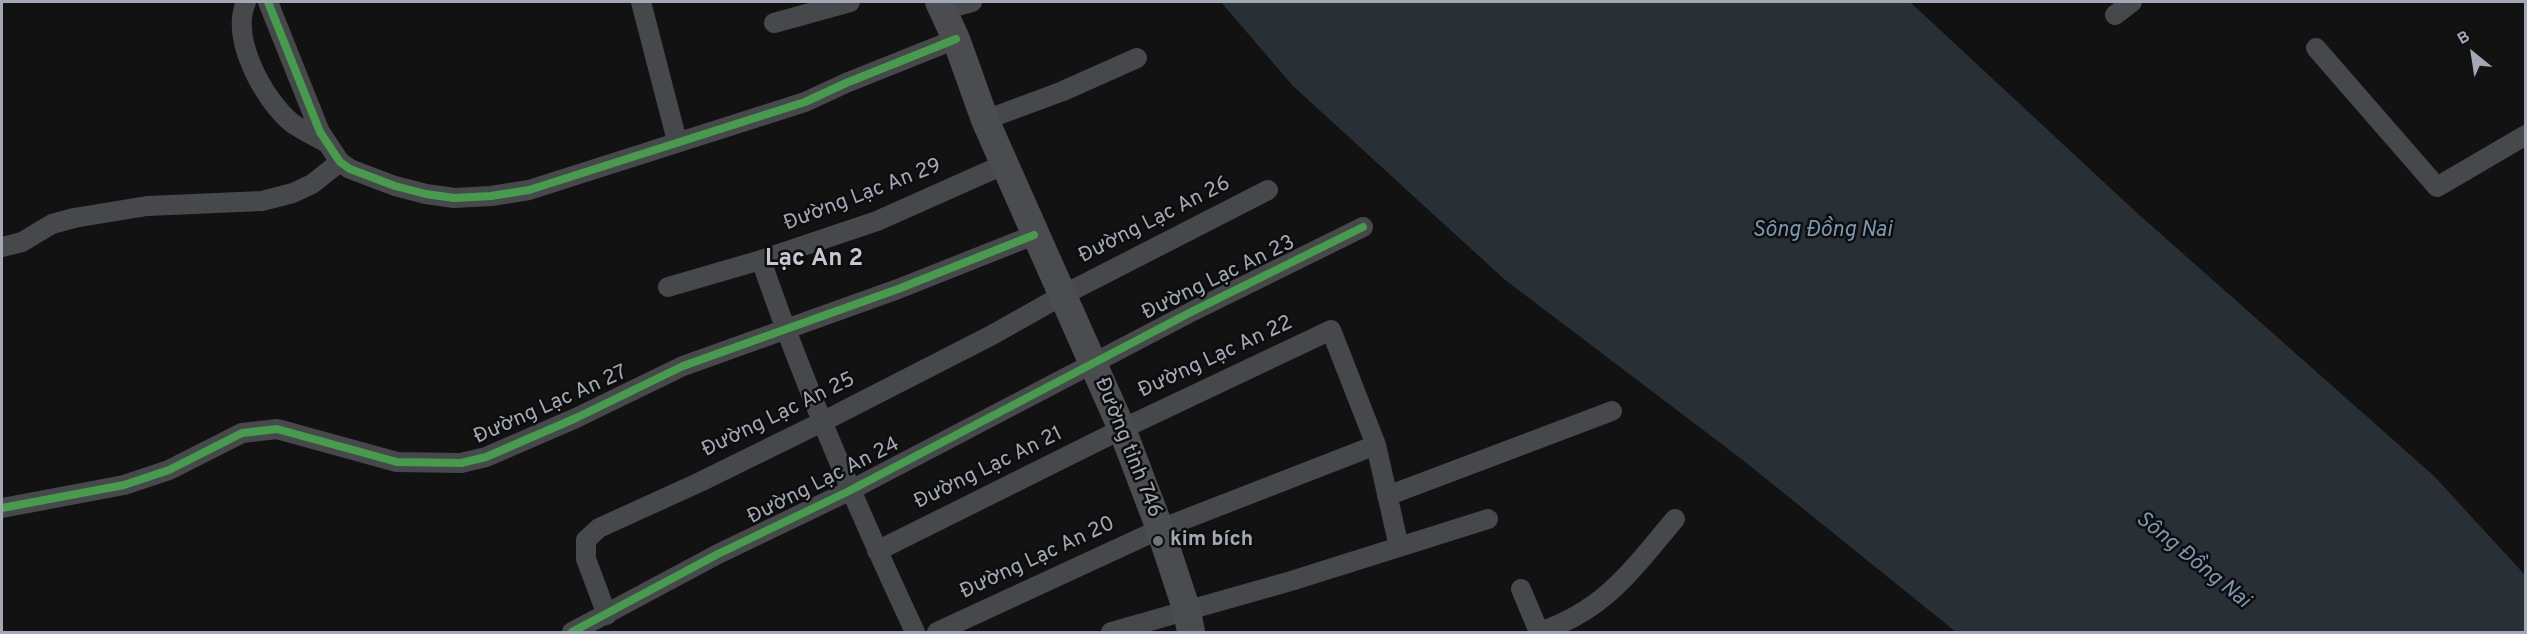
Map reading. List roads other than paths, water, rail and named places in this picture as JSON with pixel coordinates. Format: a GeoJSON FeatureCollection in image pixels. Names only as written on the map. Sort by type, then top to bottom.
{"type":"FeatureCollection","features":[{"type":"Feature","properties":{"kind":"main road","name":"Đường tỉnh 746"},"geometry":{"type":"LineString","coordinates":[[941,6],[956,39],[985,120],[1122,429],[1160,530],[1189,622]]}},
{"type":"Feature","properties":{"kind":"street"},"geometry":{"type":"LineString","coordinates":[[246,2],[243,35],[247,53],[260,84],[292,123],[325,142]]}},
{"type":"Feature","properties":{"kind":"street"},"geometry":{"type":"LineString","coordinates":[[268,2],[325,142],[340,162],[350,169],[395,186],[454,198],[491,196],[529,190],[676,141],[805,102],[956,39]]}},
{"type":"Feature","properties":{"kind":"street"},"geometry":{"type":"LineString","coordinates":[[641,2],[676,141]]}},
{"type":"Feature","properties":{"kind":"street"},"geometry":{"type":"LineString","coordinates":[[774,22],[850,2]]}},
{"type":"Feature","properties":{"kind":"street"},"geometry":{"type":"LineString","coordinates":[[941,6],[972,2]]}},
{"type":"Feature","properties":{"kind":"street"},"geometry":{"type":"LineString","coordinates":[[2115,15],[2132,2]]}},
{"type":"Feature","properties":{"kind":"street"},"geometry":{"type":"LineString","coordinates":[[2316,48],[2437,187],[2526,135]]}},
{"type":"Feature","properties":{"kind":"street"},"geometry":{"type":"LineString","coordinates":[[985,120],[1064,91],[1137,58]]}},
{"type":"Feature","properties":{"kind":"street"},"geometry":{"type":"LineString","coordinates":[[2,247],[22,242],[52,224],[75,218],[147,206],[262,201],[293,193],[312,184],[340,162]]}},
{"type":"Feature","properties":{"kind":"street","name":"Đường Lạc An 29"},"geometry":{"type":"LineString","coordinates":[[668,287],[761,260],[877,221],[1005,164]]}},
{"type":"Feature","properties":{"kind":"street","name":"Đường Lạc An 26"},"geometry":{"type":"LineString","coordinates":[[1063,295],[1269,190]]}},
{"type":"Feature","properties":{"kind":"street","name":"Đường Lạc An 23"},"geometry":{"type":"LineString","coordinates":[[1092,363],[1363,227]]}},
{"type":"Feature","properties":{"kind":"street","name":"Đường Lạc An 27"},"geometry":{"type":"LineString","coordinates":[[2,508],[124,485],[169,470],[242,433],[277,429],[397,462],[461,463],[486,457],[576,418],[683,366],[785,331],[1034,234]]}},
{"type":"Feature","properties":{"kind":"street"},"geometry":{"type":"LineString","coordinates":[[761,260],[785,331],[849,491],[915,633]]}},
{"type":"Feature","properties":{"kind":"street","name":"Đường Lạc An 25"},"geometry":{"type":"LineString","coordinates":[[607,615],[585,559],[586,540],[599,528],[700,482],[822,422],[992,335],[1063,295]]}},
{"type":"Feature","properties":{"kind":"street","name":"Đường Lạc An 22"},"geometry":{"type":"LineString","coordinates":[[1122,429],[1330,330],[1376,446]]}},
{"type":"Feature","properties":{"kind":"street","name":"Đường Lạc An 24"},"geometry":{"type":"LineString","coordinates":[[572,633],[718,554],[849,491],[1092,363]]}},
{"type":"Feature","properties":{"kind":"street"},"geometry":{"type":"LineString","coordinates":[[1387,496],[1612,411]]}},
{"type":"Feature","properties":{"kind":"street","name":"Đường Lạc An 21"},"geometry":{"type":"LineString","coordinates":[[877,551],[1122,429]]}},
{"type":"Feature","properties":{"kind":"street"},"geometry":{"type":"LineString","coordinates":[[1376,446],[1399,547]]}},
{"type":"Feature","properties":{"kind":"street","name":"Đường Lạc An 20"},"geometry":{"type":"LineString","coordinates":[[937,633],[1160,530],[1376,446]]}},
{"type":"Feature","properties":{"kind":"street"},"geometry":{"type":"LineString","coordinates":[[1111,633],[1189,622],[1291,581],[1488,519]]}},
{"type":"Feature","properties":{"kind":"street"},"geometry":{"type":"LineString","coordinates":[[1521,590],[1539,633],[1566,623],[1595,605],[1621,583],[1675,519]]}},
{"type":"Feature","properties":{"kind":"water","name":"Sông Đồng Nai"},"geometry":{"type":"Polygon","coordinates":[[[1221,2],[1910,2],[2136,212],[2434,476],[2525,575],[2525,632],[1956,632],[1744,461],[1504,279],[1292,85],[1221,2]]]}},
{"type":"Feature","properties":{"kind":"place","name":"kim bích"},"geometry":{"type":"Point","coordinates":[1158,541]}},
{"type":"Feature","properties":{"kind":"district","name":"Lạc An 2"},"geometry":{"type":"Point","coordinates":[814,260]}}]}
